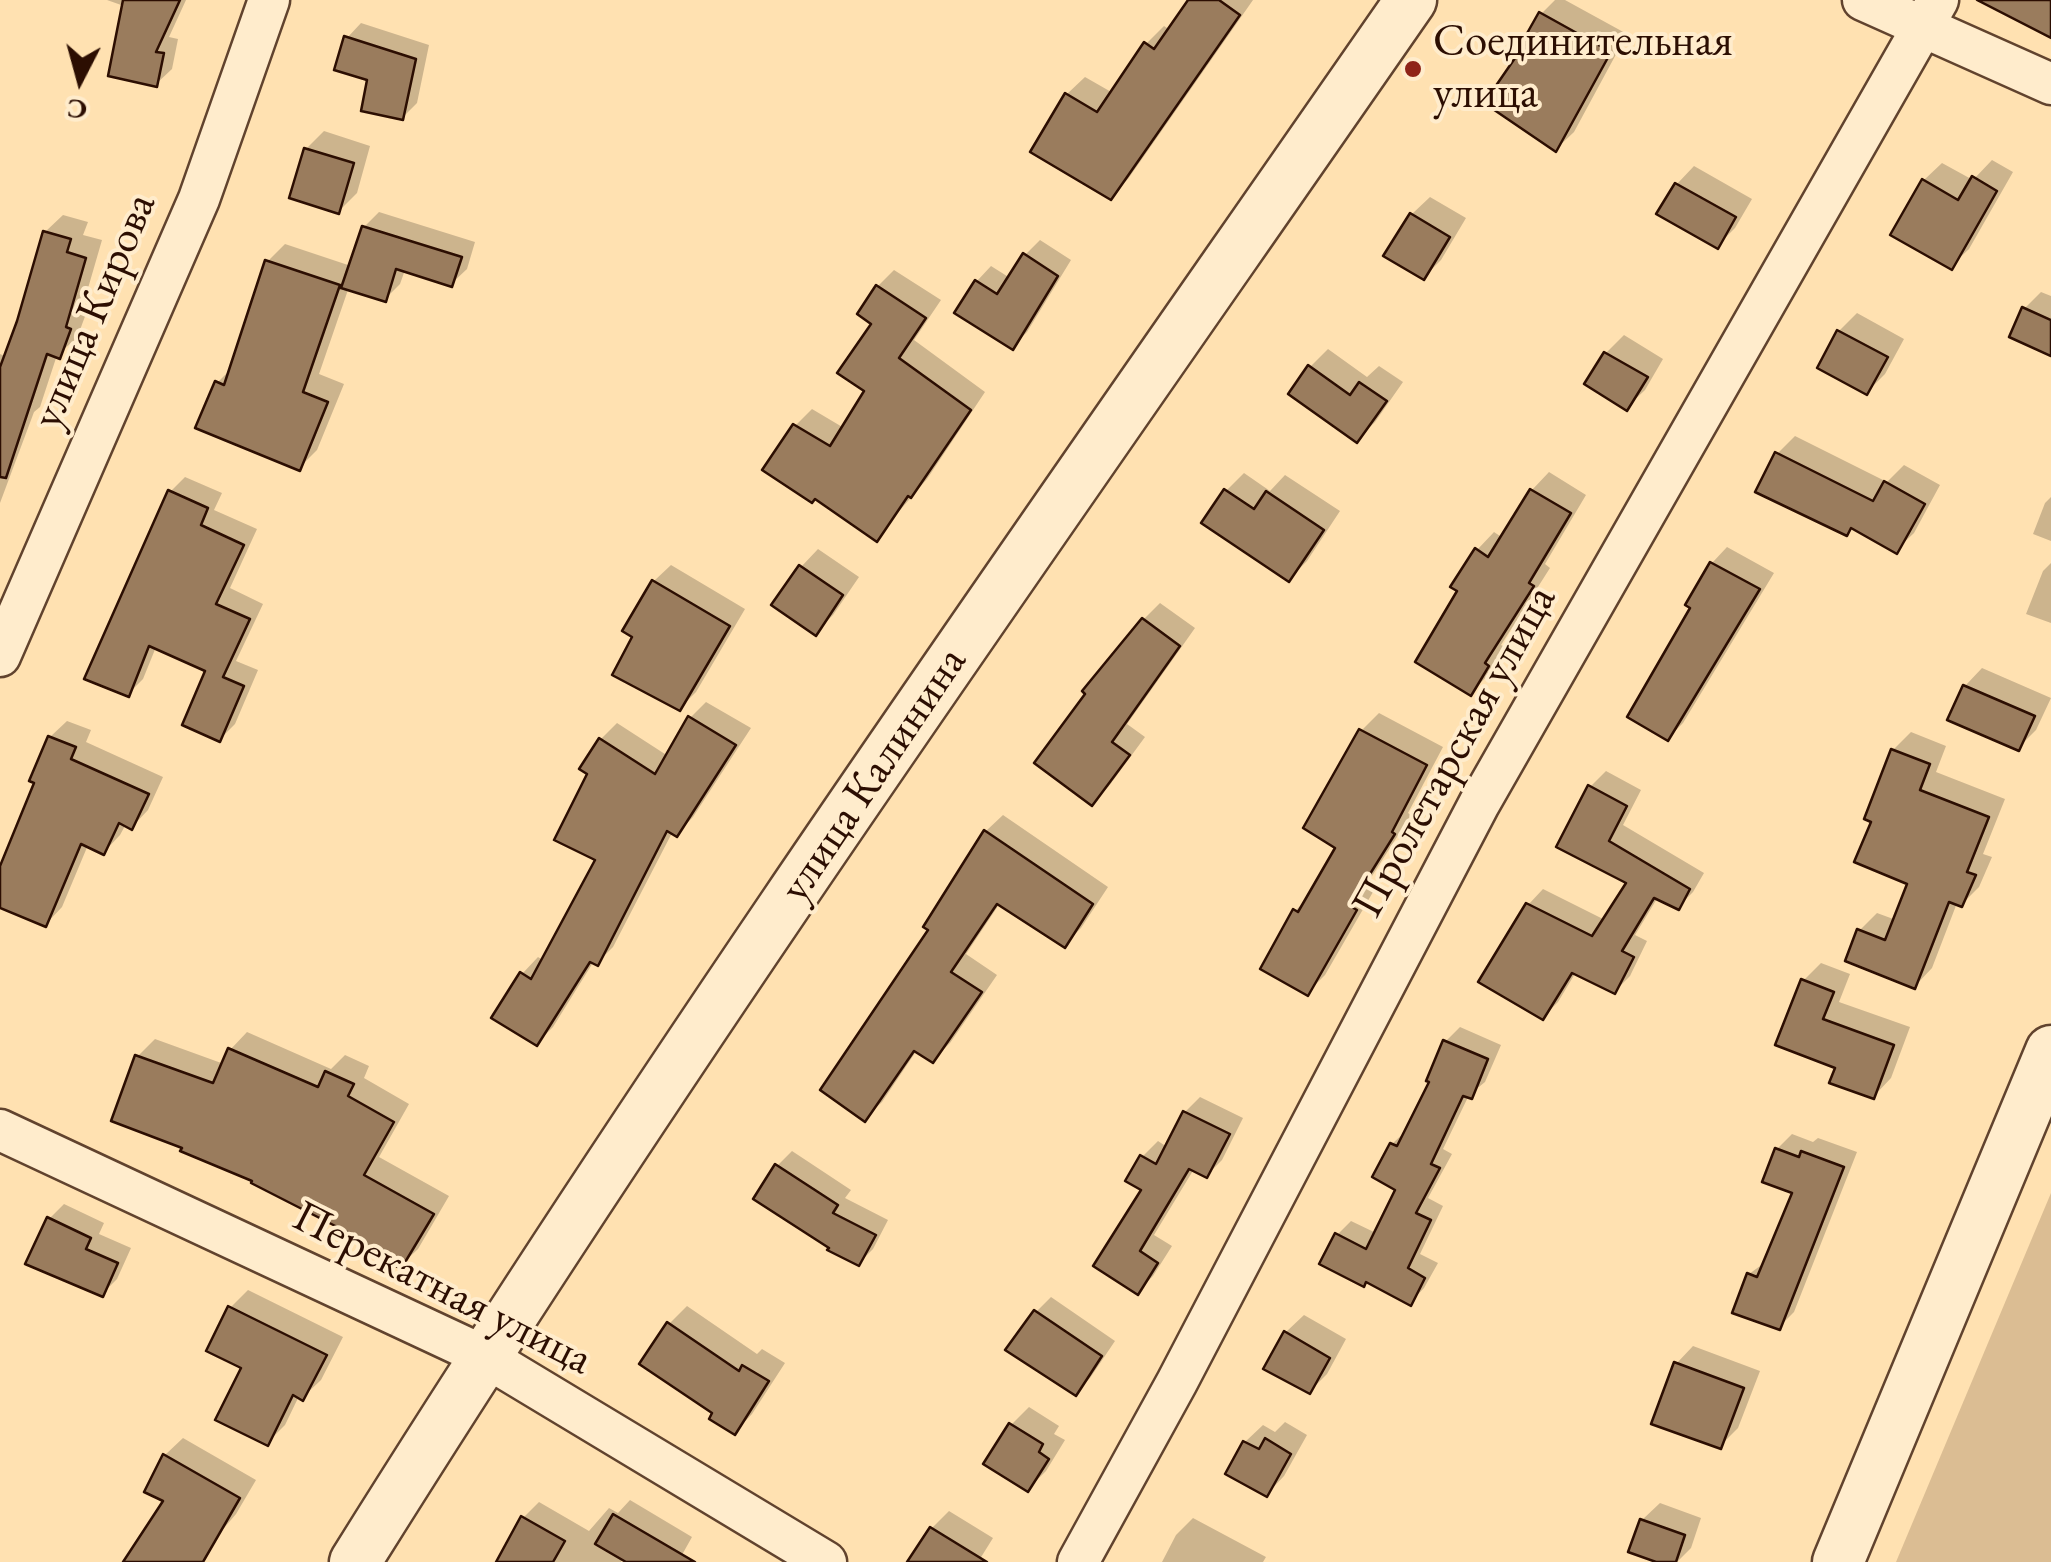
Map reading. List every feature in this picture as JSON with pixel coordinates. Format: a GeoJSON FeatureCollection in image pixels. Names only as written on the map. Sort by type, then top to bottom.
{"type":"FeatureCollection","features":[{"type":"Feature","properties":{"kind":"street","name":"улица Кирова"},"geometry":{"type":"LineString","coordinates":[[0,656],[199,199],[269,0]]}},
{"type":"Feature","properties":{"kind":"street","name":"улица Калинина"},"geometry":{"type":"LineString","coordinates":[[356,1562],[484,1356],[916,712],[1411,0]]}},
{"type":"Feature","properties":{"kind":"street"},"geometry":{"type":"LineString","coordinates":[[1863,0],[1930,13],[2051,84]]}},
{"type":"Feature","properties":{"kind":"street","name":"Пролетарская улица"},"geometry":{"type":"LineString","coordinates":[[1078,1562],[1177,1382],[1479,804],[1930,13]]}},
{"type":"Feature","properties":{"kind":"street"},"geometry":{"type":"LineString","coordinates":[[1838,1562],[2051,1051]]}},
{"type":"Feature","properties":{"kind":"street","name":"Перекатная улица"},"geometry":{"type":"LineString","coordinates":[[0,1130],[484,1356],[826,1562]]}},
{"type":"Feature","properties":{"kind":"shaded area"},"geometry":{"type":"Polygon","coordinates":[[[2051,1193],[2051,1562],[1896,1562],[2051,1193]]]}},
{"type":"Feature","properties":{"kind":"building"},"geometry":{"type":"Polygon","coordinates":[[[123,0],[180,0],[156,52],[164,53],[157,87],[108,76],[123,0]]]}},
{"type":"Feature","properties":{"kind":"building"},"geometry":{"type":"Polygon","coordinates":[[[1188,0],[1219,0],[1240,15],[1111,200],[1030,152],[1065,93],[1097,112],[1144,42],[1154,49],[1188,0]]]}},
{"type":"Feature","properties":{"kind":"building"},"geometry":{"type":"Polygon","coordinates":[[[1977,0],[2051,0],[2051,38],[1977,0]]]}},
{"type":"Feature","properties":{"kind":"building"},"geometry":{"type":"Polygon","coordinates":[[[1539,12],[1611,52],[1556,152],[1484,103],[1524,45],[1521,44],[1539,12]]]}},
{"type":"Feature","properties":{"kind":"building"},"geometry":{"type":"Polygon","coordinates":[[[344,36],[416,59],[403,120],[361,111],[367,80],[334,70],[344,36]]]}},
{"type":"Feature","properties":{"kind":"building"},"geometry":{"type":"Polygon","coordinates":[[[304,148],[354,163],[339,214],[289,198],[304,148]]]}},
{"type":"Feature","properties":{"kind":"building"},"geometry":{"type":"Polygon","coordinates":[[[1972,176],[1997,191],[1952,270],[1890,235],[1922,179],[1958,200],[1972,176]]]}},
{"type":"Feature","properties":{"kind":"building"},"geometry":{"type":"Polygon","coordinates":[[[1675,183],[1736,217],[1718,249],[1656,214],[1675,183]]]}},
{"type":"Feature","properties":{"kind":"building"},"geometry":{"type":"Polygon","coordinates":[[[1410,213],[1450,237],[1424,280],[1383,256],[1410,213]]]}},
{"type":"Feature","properties":{"kind":"building"},"geometry":{"type":"Polygon","coordinates":[[[362,226],[462,257],[452,287],[396,269],[386,302],[341,288],[362,226]]]}},
{"type":"Feature","properties":{"kind":"building"},"geometry":{"type":"Polygon","coordinates":[[[43,231],[71,239],[67,252],[86,258],[66,327],[71,329],[60,359],[47,354],[6,478],[0,477],[0,367],[43,231]]]}},
{"type":"Feature","properties":{"kind":"building"},"geometry":{"type":"Polygon","coordinates":[[[1023,253],[1058,276],[1013,350],[954,313],[975,280],[997,294],[1023,253]]]}},
{"type":"Feature","properties":{"kind":"building"},"geometry":{"type":"Polygon","coordinates":[[[265,260],[340,285],[303,392],[328,402],[300,471],[195,428],[215,381],[224,385],[265,260]]]}},
{"type":"Feature","properties":{"kind":"building"},"geometry":{"type":"Polygon","coordinates":[[[876,285],[926,318],[899,358],[971,410],[877,542],[815,499],[812,503],[762,470],[793,424],[830,446],[864,391],[837,373],[871,324],[857,314],[876,285]]]}},
{"type":"Feature","properties":{"kind":"building"},"geometry":{"type":"Polygon","coordinates":[[[2022,307],[2051,320],[2051,356],[2009,337],[2022,307]]]}},
{"type":"Feature","properties":{"kind":"building"},"geometry":{"type":"Polygon","coordinates":[[[1837,330],[1888,357],[1867,395],[1817,368],[1837,330]]]}},
{"type":"Feature","properties":{"kind":"building"},"geometry":{"type":"Polygon","coordinates":[[[1604,352],[1648,377],[1627,411],[1584,384],[1604,352]]]}},
{"type":"Feature","properties":{"kind":"building"},"geometry":{"type":"Polygon","coordinates":[[[1308,365],[1350,395],[1359,382],[1387,401],[1357,443],[1288,394],[1308,365]]]}},
{"type":"Feature","properties":{"kind":"building"},"geometry":{"type":"Polygon","coordinates":[[[1775,452],[1873,501],[1884,481],[1925,504],[1897,554],[1851,528],[1847,536],[1755,492],[1775,452]]]}},
{"type":"Feature","properties":{"kind":"building"},"geometry":{"type":"Polygon","coordinates":[[[1224,489],[1254,509],[1266,491],[1324,530],[1289,582],[1201,523],[1224,489]]]}},
{"type":"Feature","properties":{"kind":"building"},"geometry":{"type":"Polygon","coordinates":[[[1530,489],[1571,513],[1529,583],[1534,586],[1485,663],[1489,666],[1471,696],[1415,662],[1457,591],[1450,587],[1475,548],[1488,557],[1530,489]]]}},
{"type":"Feature","properties":{"kind":"building"},"geometry":{"type":"Polygon","coordinates":[[[168,490],[208,508],[201,525],[244,545],[216,604],[250,619],[223,677],[244,686],[220,742],[182,725],[205,671],[149,646],[129,697],[84,679],[168,490]]]}},
{"type":"Feature","properties":{"kind":"building"},"geometry":{"type":"Polygon","coordinates":[[[1710,562],[1760,589],[1668,741],[1627,717],[1690,608],[1685,605],[1710,562]]]}},
{"type":"Feature","properties":{"kind":"building"},"geometry":{"type":"Polygon","coordinates":[[[799,565],[843,595],[816,636],[771,605],[799,565]]]}},
{"type":"Feature","properties":{"kind":"building"},"geometry":{"type":"Polygon","coordinates":[[[652,580],[730,626],[680,711],[612,675],[632,637],[622,631],[652,580]]]}},
{"type":"Feature","properties":{"kind":"building"},"geometry":{"type":"Polygon","coordinates":[[[1142,618],[1180,646],[1112,742],[1130,755],[1092,806],[1034,763],[1085,694],[1082,691],[1142,618]]]}},
{"type":"Feature","properties":{"kind":"building"},"geometry":{"type":"Polygon","coordinates":[[[1963,685],[2035,716],[2019,751],[1947,720],[1963,685]]]}},
{"type":"Feature","properties":{"kind":"building"},"geometry":{"type":"Polygon","coordinates":[[[688,716],[736,745],[677,837],[667,831],[598,966],[590,962],[537,1046],[491,1018],[520,972],[531,979],[595,860],[554,840],[587,774],[579,769],[599,738],[655,774],[688,716]]]}},
{"type":"Feature","properties":{"kind":"building"},"geometry":{"type":"Polygon","coordinates":[[[1359,729],[1427,765],[1392,832],[1395,834],[1350,906],[1357,910],[1308,996],[1260,969],[1293,909],[1298,912],[1335,848],[1303,828],[1359,729]]]}},
{"type":"Feature","properties":{"kind":"building"},"geometry":{"type":"Polygon","coordinates":[[[48,736],[76,747],[71,759],[149,794],[132,830],[119,823],[104,855],[81,844],[46,927],[0,908],[0,866],[34,783],[29,781],[48,736]]]}},
{"type":"Feature","properties":{"kind":"building"},"geometry":{"type":"Polygon","coordinates":[[[1891,749],[1930,764],[1920,790],[1989,817],[1967,872],[1976,875],[1962,907],[1949,902],[1915,989],[1845,961],[1857,929],[1885,940],[1907,884],[1854,862],[1871,822],[1864,819],[1891,749]]]}},
{"type":"Feature","properties":{"kind":"building"},"geometry":{"type":"Polygon","coordinates":[[[1588,785],[1627,806],[1609,841],[1690,889],[1679,910],[1654,898],[1622,951],[1634,957],[1615,994],[1572,973],[1543,1020],[1478,982],[1526,903],[1592,936],[1626,883],[1556,847],[1588,785]]]}},
{"type":"Feature","properties":{"kind":"building"},"geometry":{"type":"Polygon","coordinates":[[[984,830],[1093,904],[1065,948],[997,904],[951,972],[982,992],[933,1063],[914,1051],[865,1122],[820,1090],[928,930],[923,927],[984,830]]]}},
{"type":"Feature","properties":{"kind":"building"},"geometry":{"type":"Polygon","coordinates":[[[1801,979],[1834,992],[1823,1019],[1894,1045],[1874,1099],[1829,1083],[1835,1068],[1775,1045],[1801,979]]]}},
{"type":"Feature","properties":{"kind":"building"},"geometry":{"type":"Polygon","coordinates":[[[1443,1040],[1488,1059],[1472,1099],[1463,1096],[1431,1164],[1440,1168],[1416,1213],[1431,1220],[1408,1268],[1425,1278],[1411,1306],[1366,1282],[1364,1287],[1319,1264],[1335,1233],[1366,1249],[1395,1190],[1372,1177],[1390,1143],[1397,1146],[1429,1082],[1426,1081],[1443,1040]]]}},
{"type":"Feature","properties":{"kind":"building"},"geometry":{"type":"Polygon","coordinates":[[[228,1048],[318,1087],[325,1071],[354,1084],[348,1096],[394,1122],[364,1175],[434,1214],[401,1269],[347,1237],[349,1233],[252,1181],[111,1121],[135,1055],[213,1083],[228,1048]]]}},
{"type":"Feature","properties":{"kind":"building"},"geometry":{"type":"Polygon","coordinates":[[[1183,1111],[1230,1134],[1207,1178],[1189,1169],[1140,1251],[1158,1263],[1138,1295],[1093,1266],[1141,1190],[1125,1181],[1140,1155],[1156,1164],[1183,1111]]]}},
{"type":"Feature","properties":{"kind":"building"},"geometry":{"type":"Polygon","coordinates":[[[1775,1148],[1799,1157],[1801,1151],[1844,1167],[1780,1330],[1732,1313],[1747,1273],[1757,1277],[1792,1193],[1762,1182],[1775,1148]]]}},
{"type":"Feature","properties":{"kind":"building"},"geometry":{"type":"Polygon","coordinates":[[[775,1164],[838,1205],[833,1213],[876,1235],[859,1266],[827,1250],[753,1199],[775,1164]]]}},
{"type":"Feature","properties":{"kind":"building"},"geometry":{"type":"Polygon","coordinates":[[[47,1217],[91,1238],[86,1249],[118,1263],[103,1297],[25,1264],[47,1217]]]}},
{"type":"Feature","properties":{"kind":"building"},"geometry":{"type":"Polygon","coordinates":[[[228,1306],[327,1355],[303,1401],[293,1395],[268,1446],[215,1420],[241,1368],[206,1351],[228,1306]]]}},
{"type":"Feature","properties":{"kind":"building"},"geometry":{"type":"Polygon","coordinates":[[[1034,1310],[1102,1356],[1076,1396],[1005,1350],[1034,1310]]]}},
{"type":"Feature","properties":{"kind":"building"},"geometry":{"type":"Polygon","coordinates":[[[667,1322],[739,1371],[742,1365],[769,1381],[735,1435],[709,1419],[712,1413],[639,1364],[667,1322]]]}},
{"type":"Feature","properties":{"kind":"building"},"geometry":{"type":"Polygon","coordinates":[[[1284,1331],[1330,1358],[1310,1394],[1263,1369],[1284,1331]]]}},
{"type":"Feature","properties":{"kind":"building"},"geometry":{"type":"Polygon","coordinates":[[[1674,1362],[1744,1388],[1721,1449],[1651,1424],[1674,1362]]]}},
{"type":"Feature","properties":{"kind":"building"},"geometry":{"type":"Polygon","coordinates":[[[1009,1423],[1043,1444],[1039,1452],[1049,1459],[1028,1492],[983,1464],[1009,1423]]]}},
{"type":"Feature","properties":{"kind":"building"},"geometry":{"type":"Polygon","coordinates":[[[1265,1438],[1291,1454],[1267,1497],[1225,1474],[1243,1441],[1259,1449],[1265,1438]]]}},
{"type":"Feature","properties":{"kind":"building"},"geometry":{"type":"Polygon","coordinates":[[[163,1454],[240,1498],[203,1562],[123,1562],[163,1501],[144,1492],[163,1454]]]}},
{"type":"Feature","properties":{"kind":"building"},"geometry":{"type":"Polygon","coordinates":[[[613,1514],[695,1562],[626,1562],[595,1544],[613,1514]]]}},
{"type":"Feature","properties":{"kind":"building"},"geometry":{"type":"Polygon","coordinates":[[[521,1516],[565,1541],[553,1562],[496,1562],[521,1516]]]}},
{"type":"Feature","properties":{"kind":"building"},"geometry":{"type":"Polygon","coordinates":[[[1640,1519],[1685,1535],[1676,1562],[1656,1562],[1628,1552],[1640,1519]]]}},
{"type":"Feature","properties":{"kind":"building"},"geometry":{"type":"Polygon","coordinates":[[[930,1527],[987,1562],[907,1562],[930,1527]]]}},
{"type":"Feature","properties":{"kind":"place","name":"Соединительная улица"},"geometry":{"type":"Point","coordinates":[1413,69]}}]}
